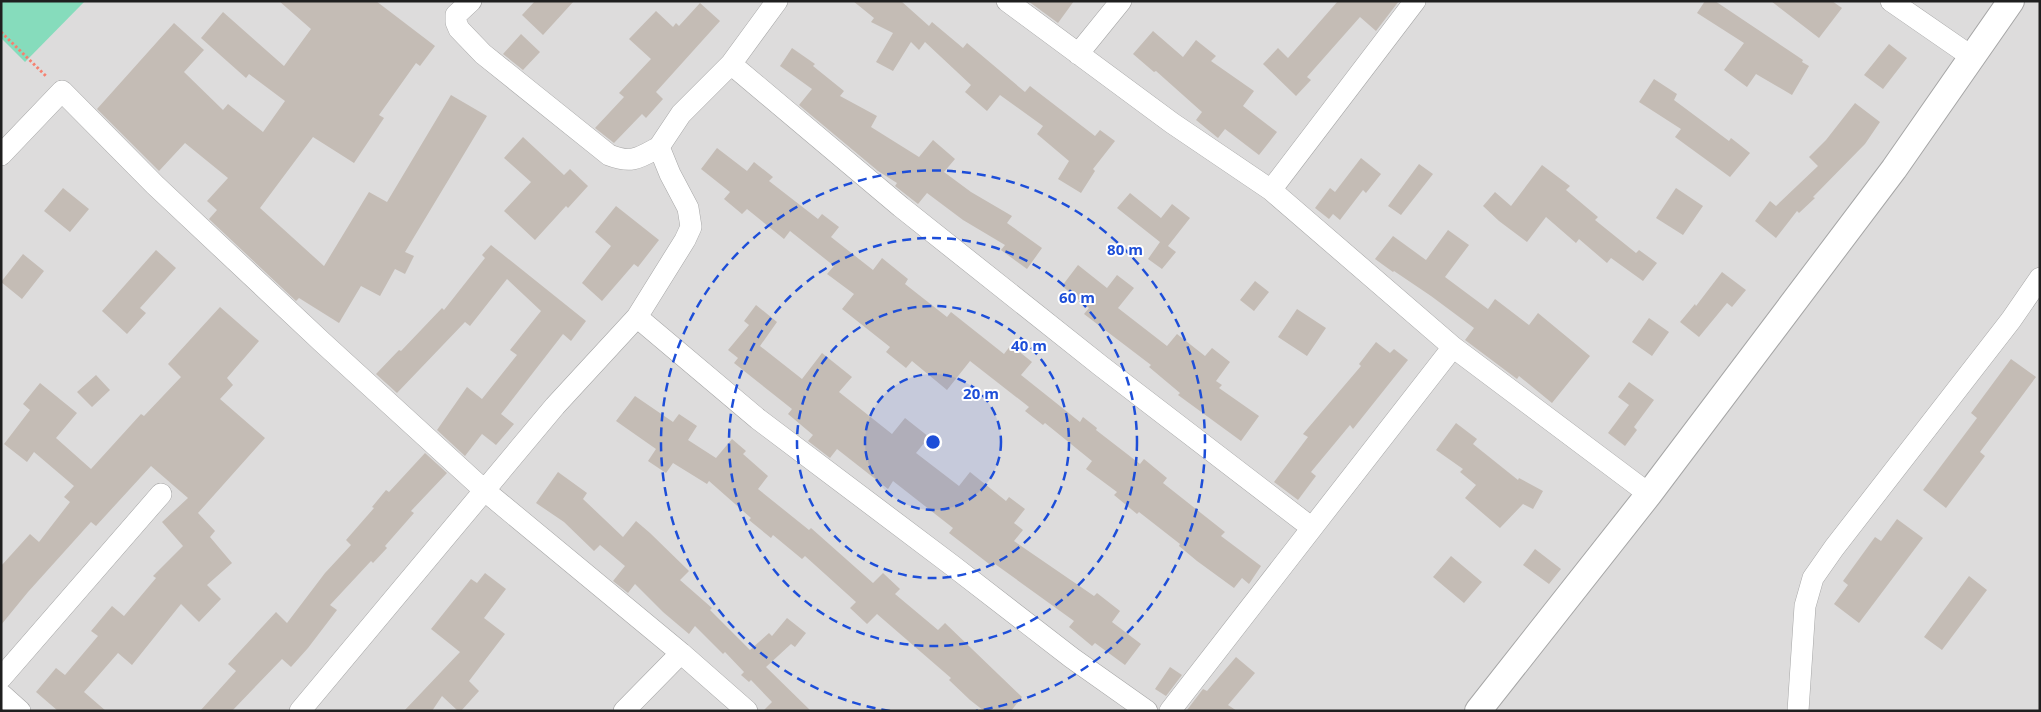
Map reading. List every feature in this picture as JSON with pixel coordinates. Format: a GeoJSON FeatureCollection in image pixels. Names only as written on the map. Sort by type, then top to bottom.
{"type":"FeatureCollection","features":[{"type":"Feature","properties":{"kind":"street"},"geometry":{"type":"LineString","coordinates":[[471,1],[456,15],[459,29],[483,54],[609,155],[622,160],[637,159],[660,147],[681,114],[731,64],[777,1]]}},
{"type":"Feature","properties":{"kind":"street"},"geometry":{"type":"LineString","coordinates":[[1007,1],[1172,123],[1271,190],[1453,347],[1649,494]]}},
{"type":"Feature","properties":{"kind":"street"},"geometry":{"type":"LineString","coordinates":[[1078,54],[1121,1]]}},
{"type":"Feature","properties":{"kind":"street"},"geometry":{"type":"LineString","coordinates":[[1271,190],[1415,1]]}},
{"type":"Feature","properties":{"kind":"street"},"geometry":{"type":"LineString","coordinates":[[1891,1],[1972,58]]}},
{"type":"Feature","properties":{"kind":"street"},"geometry":{"type":"LineString","coordinates":[[1478,711],[1649,494],[1894,169],[2011,1]]}},
{"type":"Feature","properties":{"kind":"street"},"geometry":{"type":"LineString","coordinates":[[731,64],[901,207],[1101,366],[1312,528]]}},
{"type":"Feature","properties":{"kind":"street"},"geometry":{"type":"LineString","coordinates":[[1,155],[62,91],[163,192],[322,342],[484,490],[681,653],[747,711]]}},
{"type":"Feature","properties":{"kind":"street"},"geometry":{"type":"LineString","coordinates":[[300,711],[555,406],[638,317],[680,249],[691,227],[688,208],[670,174],[660,147]]}},
{"type":"Feature","properties":{"kind":"street"},"geometry":{"type":"LineString","coordinates":[[1798,711],[1805,606],[1813,578],[1834,548],[2011,320],[2040,278]]}},
{"type":"Feature","properties":{"kind":"street"},"geometry":{"type":"LineString","coordinates":[[638,317],[758,419],[1072,658],[1147,711]]}},
{"type":"Feature","properties":{"kind":"street"},"geometry":{"type":"LineString","coordinates":[[1170,711],[1453,347]]}},
{"type":"Feature","properties":{"kind":"street"},"geometry":{"type":"LineString","coordinates":[[1,678],[161,494]]}},
{"type":"Feature","properties":{"kind":"street"},"geometry":{"type":"LineString","coordinates":[[624,711],[681,653]]}},
{"type":"Feature","properties":{"kind":"street"},"geometry":{"type":"LineString","coordinates":[[1,694],[20,711]]}},
{"type":"Feature","properties":{"kind":"path"},"geometry":{"type":"LineString","coordinates":[[1,32],[62,91]]}},
{"type":"Feature","properties":{"kind":"shaded area"},"geometry":{"type":"Polygon","coordinates":[[[1,1],[2040,1],[2040,711],[1,711],[1,1]]]}},
{"type":"Feature","properties":{"kind":"green space"},"geometry":{"type":"Polygon","coordinates":[[[1,1],[85,1],[25,62],[1,38],[1,1]]]}},
{"type":"Feature","properties":{"kind":"building"},"geometry":{"type":"Polygon","coordinates":[[[279,1],[376,1],[435,46],[420,66],[416,63],[379,115],[384,118],[354,163],[313,137],[260,208],[324,266],[369,192],[387,202],[451,95],[487,116],[405,252],[414,256],[405,274],[395,269],[380,296],[361,286],[339,323],[299,298],[296,301],[209,219],[217,210],[207,201],[228,178],[185,143],[159,171],[97,109],[174,23],[204,50],[184,72],[223,110],[228,104],[263,132],[285,101],[249,74],[246,78],[201,38],[223,12],[284,66],[311,29],[279,1]]]}},
{"type":"Feature","properties":{"kind":"building"},"geometry":{"type":"Polygon","coordinates":[[[535,1],[574,1],[543,35],[522,15],[535,1]]]}},
{"type":"Feature","properties":{"kind":"building"},"geometry":{"type":"Polygon","coordinates":[[[853,1],[901,1],[929,26],[932,22],[963,48],[967,43],[1025,92],[1030,86],[1095,136],[1100,130],[1115,141],[1093,169],[1095,171],[1081,193],[1058,179],[1069,161],[1037,134],[1043,126],[1000,95],[987,111],[965,92],[971,85],[925,42],[919,50],[911,42],[893,71],[876,62],[893,33],[871,22],[874,18],[853,1]]]}},
{"type":"Feature","properties":{"kind":"building"},"geometry":{"type":"Polygon","coordinates":[[[1028,1],[1074,1],[1058,23],[1028,1]]]}},
{"type":"Feature","properties":{"kind":"building"},"geometry":{"type":"Polygon","coordinates":[[[1338,1],[1399,1],[1376,31],[1360,17],[1307,77],[1311,80],[1296,96],[1263,64],[1278,48],[1288,58],[1338,1]]]}},
{"type":"Feature","properties":{"kind":"building"},"geometry":{"type":"Polygon","coordinates":[[[1705,1],[1715,1],[1803,60],[1802,62],[1809,66],[1792,95],[1756,74],[1747,87],[1724,70],[1744,43],[1697,13],[1705,1]]]}},
{"type":"Feature","properties":{"kind":"building"},"geometry":{"type":"Polygon","coordinates":[[[1771,1],[1832,1],[1842,8],[1819,38],[1771,1]]]}},
{"type":"Feature","properties":{"kind":"building"},"geometry":{"type":"Polygon","coordinates":[[[700,3],[720,21],[656,92],[663,99],[646,118],[642,114],[614,143],[595,128],[624,97],[619,93],[651,59],[629,39],[656,11],[673,27],[676,23],[679,26],[700,3]]]}},
{"type":"Feature","properties":{"kind":"building"},"geometry":{"type":"Polygon","coordinates":[[[1153,31],[1183,57],[1196,40],[1216,56],[1211,61],[1254,91],[1243,106],[1277,132],[1259,155],[1225,129],[1218,138],[1196,120],[1202,112],[1156,71],[1154,72],[1133,54],[1153,31]]]}},
{"type":"Feature","properties":{"kind":"building"},"geometry":{"type":"Polygon","coordinates":[[[521,34],[540,52],[523,70],[503,54],[521,34]]]}},
{"type":"Feature","properties":{"kind":"building"},"geometry":{"type":"Polygon","coordinates":[[[1889,44],[1907,58],[1883,89],[1864,75],[1889,44]]]}},
{"type":"Feature","properties":{"kind":"building"},"geometry":{"type":"Polygon","coordinates":[[[792,48],[815,64],[813,66],[844,91],[840,96],[877,116],[871,127],[919,157],[933,140],[955,159],[944,172],[971,192],[1012,216],[1007,223],[1042,248],[1027,269],[1001,250],[1005,245],[963,220],[927,193],[918,204],[895,186],[897,183],[878,171],[799,105],[812,89],[780,66],[792,48]]]}},
{"type":"Feature","properties":{"kind":"building"},"geometry":{"type":"Polygon","coordinates":[[[1654,79],[1677,94],[1674,100],[1729,141],[1731,138],[1750,153],[1730,177],[1675,137],[1681,129],[1639,102],[1654,79]]]}},
{"type":"Feature","properties":{"kind":"building"},"geometry":{"type":"Polygon","coordinates":[[[1855,103],[1880,122],[1865,144],[1813,197],[1815,198],[1799,213],[1797,211],[1776,238],[1755,221],[1770,201],[1776,206],[1818,166],[1809,157],[1826,140],[1855,103]]]}},
{"type":"Feature","properties":{"kind":"building"},"geometry":{"type":"Polygon","coordinates":[[[523,137],[564,175],[570,169],[588,186],[568,208],[566,206],[535,240],[504,211],[531,182],[504,158],[523,137]]]}},
{"type":"Feature","properties":{"kind":"building"},"geometry":{"type":"Polygon","coordinates":[[[717,148],[747,171],[754,162],[773,177],[769,181],[818,219],[822,214],[839,227],[831,237],[873,270],[882,258],[908,279],[905,284],[947,317],[951,312],[1004,354],[1011,345],[1032,362],[1021,375],[1080,422],[1083,417],[1097,428],[1096,430],[1140,464],[1144,459],[1167,478],[1163,483],[1225,532],[1221,536],[1261,566],[1249,584],[1242,578],[1234,588],[1197,561],[1179,546],[1180,544],[1139,512],[1137,514],[1114,495],[1117,492],[1086,469],[1092,461],[1045,423],[1043,425],[1025,411],[1029,407],[970,361],[947,390],[912,361],[906,368],[886,352],[890,347],[842,309],[854,294],[827,274],[834,266],[790,231],[784,239],[747,209],[742,214],[724,199],[730,192],[701,169],[717,148]]]}},
{"type":"Feature","properties":{"kind":"building"},"geometry":{"type":"Polygon","coordinates":[[[1361,158],[1381,174],[1366,193],[1363,190],[1340,220],[1333,214],[1329,219],[1315,208],[1330,188],[1335,192],[1361,158]]]}},
{"type":"Feature","properties":{"kind":"building"},"geometry":{"type":"Polygon","coordinates":[[[1419,164],[1433,174],[1401,215],[1388,206],[1419,164]]]}},
{"type":"Feature","properties":{"kind":"building"},"geometry":{"type":"Polygon","coordinates":[[[1542,165],[1570,186],[1566,190],[1598,217],[1595,220],[1636,253],[1639,250],[1657,263],[1643,281],[1611,258],[1607,263],[1579,239],[1576,243],[1546,217],[1527,242],[1483,206],[1495,192],[1511,206],[1542,165]]]}},
{"type":"Feature","properties":{"kind":"building"},"geometry":{"type":"Polygon","coordinates":[[[63,188],[89,209],[70,232],[44,211],[63,188]]]}},
{"type":"Feature","properties":{"kind":"building"},"geometry":{"type":"Polygon","coordinates":[[[1676,188],[1703,206],[1683,235],[1656,218],[1676,188]]]}},
{"type":"Feature","properties":{"kind":"building"},"geometry":{"type":"Polygon","coordinates":[[[1130,193],[1161,218],[1172,204],[1190,218],[1168,246],[1176,252],[1162,269],[1148,259],[1160,242],[1117,208],[1130,193]]]}},
{"type":"Feature","properties":{"kind":"building"},"geometry":{"type":"Polygon","coordinates":[[[616,206],[659,240],[638,267],[634,264],[602,301],[582,283],[611,246],[595,232],[616,206]]]}},
{"type":"Feature","properties":{"kind":"building"},"geometry":{"type":"Polygon","coordinates":[[[1448,230],[1469,245],[1445,277],[1488,309],[1495,299],[1529,325],[1538,313],[1590,356],[1552,403],[1519,376],[1517,379],[1465,340],[1474,328],[1431,296],[1375,259],[1393,236],[1426,260],[1448,230]]]}},
{"type":"Feature","properties":{"kind":"building"},"geometry":{"type":"Polygon","coordinates":[[[491,245],[586,321],[571,341],[563,334],[501,414],[514,424],[496,445],[482,434],[465,456],[437,430],[467,387],[482,399],[517,355],[510,350],[541,311],[507,279],[470,326],[465,322],[397,393],[376,374],[442,308],[444,310],[485,258],[482,255],[491,245]]]}},
{"type":"Feature","properties":{"kind":"building"},"geometry":{"type":"Polygon","coordinates":[[[156,250],[176,268],[140,308],[146,313],[127,334],[102,311],[156,250]]]}},
{"type":"Feature","properties":{"kind":"building"},"geometry":{"type":"Polygon","coordinates":[[[23,254],[44,271],[22,299],[1,282],[23,254]]]}},
{"type":"Feature","properties":{"kind":"building"},"geometry":{"type":"Polygon","coordinates":[[[1078,265],[1107,288],[1117,275],[1134,288],[1118,308],[1167,346],[1177,334],[1205,356],[1212,348],[1230,362],[1216,381],[1222,385],[1219,388],[1259,416],[1241,441],[1178,395],[1180,393],[1149,367],[1151,365],[1084,314],[1089,308],[1062,286],[1078,265]]]}},
{"type":"Feature","properties":{"kind":"building"},"geometry":{"type":"Polygon","coordinates":[[[1722,272],[1746,290],[1732,307],[1727,303],[1699,337],[1680,322],[1695,304],[1696,306],[1722,272]]]}},
{"type":"Feature","properties":{"kind":"building"},"geometry":{"type":"Polygon","coordinates":[[[1255,281],[1269,292],[1254,311],[1240,300],[1255,281]]]}},
{"type":"Feature","properties":{"kind":"building"},"geometry":{"type":"Polygon","coordinates":[[[756,305],[777,322],[760,346],[802,379],[822,353],[852,377],[839,392],[892,434],[905,418],[929,437],[916,453],[959,486],[970,472],[1006,501],[1009,497],[1025,509],[1014,523],[1023,530],[1014,541],[1094,596],[1097,593],[1120,611],[1112,622],[1141,644],[1125,665],[1095,643],[1092,646],[1069,627],[1074,621],[995,564],[993,567],[949,533],[953,528],[893,481],[888,489],[837,449],[830,458],[808,441],[813,435],[788,414],[792,409],[734,363],[738,358],[728,350],[749,325],[744,321],[756,305]]]}},
{"type":"Feature","properties":{"kind":"building"},"geometry":{"type":"Polygon","coordinates":[[[220,307],[259,341],[227,378],[233,385],[220,399],[265,438],[198,513],[215,531],[210,537],[232,563],[207,585],[221,599],[199,622],[181,604],[132,665],[118,653],[84,692],[106,711],[58,711],[36,692],[56,668],[65,675],[98,636],[91,631],[112,606],[124,616],[156,578],[153,576],[183,546],[162,522],[188,498],[151,466],[96,526],[91,522],[1,625],[1,566],[30,534],[39,542],[70,502],[64,497],[74,486],[34,452],[27,462],[4,444],[30,410],[23,404],[40,383],[77,413],[56,438],[91,469],[141,414],[144,416],[181,377],[168,364],[220,307]]]}},
{"type":"Feature","properties":{"kind":"building"},"geometry":{"type":"Polygon","coordinates":[[[1297,309],[1326,328],[1307,356],[1278,337],[1297,309]]]}},
{"type":"Feature","properties":{"kind":"building"},"geometry":{"type":"Polygon","coordinates":[[[1649,318],[1669,332],[1652,356],[1632,342],[1649,318]]]}},
{"type":"Feature","properties":{"kind":"building"},"geometry":{"type":"Polygon","coordinates":[[[1376,342],[1390,353],[1394,349],[1408,360],[1353,429],[1350,425],[1311,472],[1316,476],[1298,500],[1274,482],[1308,437],[1303,434],[1361,366],[1359,364],[1376,342]]]}},
{"type":"Feature","properties":{"kind":"building"},"geometry":{"type":"Polygon","coordinates":[[[2011,359],[2036,377],[1980,452],[1985,456],[1946,508],[1923,490],[1977,418],[1971,413],[2011,359]]]}},
{"type":"Feature","properties":{"kind":"building"},"geometry":{"type":"Polygon","coordinates":[[[96,375],[110,390],[92,407],[77,392],[96,375]]]}},
{"type":"Feature","properties":{"kind":"building"},"geometry":{"type":"Polygon","coordinates":[[[1629,382],[1654,400],[1634,427],[1637,430],[1625,446],[1608,433],[1629,405],[1618,397],[1629,382]]]}},
{"type":"Feature","properties":{"kind":"building"},"geometry":{"type":"Polygon","coordinates":[[[635,396],[673,422],[679,414],[697,426],[688,440],[716,458],[732,439],[746,451],[743,454],[768,476],[758,489],[809,530],[811,528],[873,583],[883,573],[900,589],[895,594],[938,630],[945,623],[1022,697],[1011,711],[984,711],[949,680],[951,678],[877,614],[867,624],[850,608],[856,602],[805,556],[802,559],[773,535],[771,538],[749,520],[751,518],[709,481],[707,484],[673,463],[666,473],[648,461],[656,449],[616,421],[635,396]]]}},
{"type":"Feature","properties":{"kind":"building"},"geometry":{"type":"Polygon","coordinates":[[[1456,423],[1477,439],[1473,444],[1518,480],[1519,478],[1543,491],[1533,509],[1523,504],[1500,528],[1465,498],[1476,485],[1460,472],[1463,469],[1436,450],[1456,423]]]}},
{"type":"Feature","properties":{"kind":"building"},"geometry":{"type":"Polygon","coordinates":[[[425,453],[447,473],[411,511],[414,513],[385,546],[387,548],[373,563],[371,561],[330,605],[337,610],[308,648],[291,667],[282,659],[232,711],[200,711],[236,671],[228,664],[276,612],[287,623],[325,573],[351,545],[346,540],[374,508],[372,507],[386,490],[389,492],[425,453]]]}},
{"type":"Feature","properties":{"kind":"building"},"geometry":{"type":"Polygon","coordinates":[[[558,472],[587,493],[583,499],[623,537],[636,521],[650,533],[689,571],[680,580],[712,608],[710,610],[750,650],[769,633],[772,636],[787,618],[806,633],[795,647],[791,644],[766,667],[811,711],[763,711],[772,702],[751,680],[749,682],[741,675],[744,672],[725,652],[723,654],[695,626],[689,634],[663,612],[635,584],[628,593],[613,581],[625,566],[600,545],[594,551],[564,522],[536,503],[558,472]]]}},
{"type":"Feature","properties":{"kind":"building"},"geometry":{"type":"Polygon","coordinates":[[[1897,519],[1923,538],[1859,623],[1834,604],[1848,585],[1843,581],[1875,537],[1881,541],[1897,519]]]}},
{"type":"Feature","properties":{"kind":"building"},"geometry":{"type":"Polygon","coordinates":[[[1535,549],[1561,569],[1549,584],[1523,565],[1535,549]]]}},
{"type":"Feature","properties":{"kind":"building"},"geometry":{"type":"Polygon","coordinates":[[[1451,556],[1482,582],[1464,603],[1433,577],[1451,556]]]}},
{"type":"Feature","properties":{"kind":"building"},"geometry":{"type":"Polygon","coordinates":[[[485,573],[506,589],[484,618],[505,634],[469,681],[479,691],[461,711],[458,711],[442,696],[432,711],[404,711],[460,652],[431,629],[471,579],[477,583],[485,573]]]}},
{"type":"Feature","properties":{"kind":"building"},"geometry":{"type":"Polygon","coordinates":[[[1969,576],[1987,590],[1942,650],[1924,637],[1969,576]]]}},
{"type":"Feature","properties":{"kind":"building"},"geometry":{"type":"Polygon","coordinates":[[[1236,657],[1255,673],[1228,705],[1237,711],[1187,710],[1203,689],[1207,691],[1236,657]]]}},
{"type":"Feature","properties":{"kind":"building"},"geometry":{"type":"Polygon","coordinates":[[[1170,667],[1182,675],[1166,696],[1155,689],[1170,667]]]}}]}
